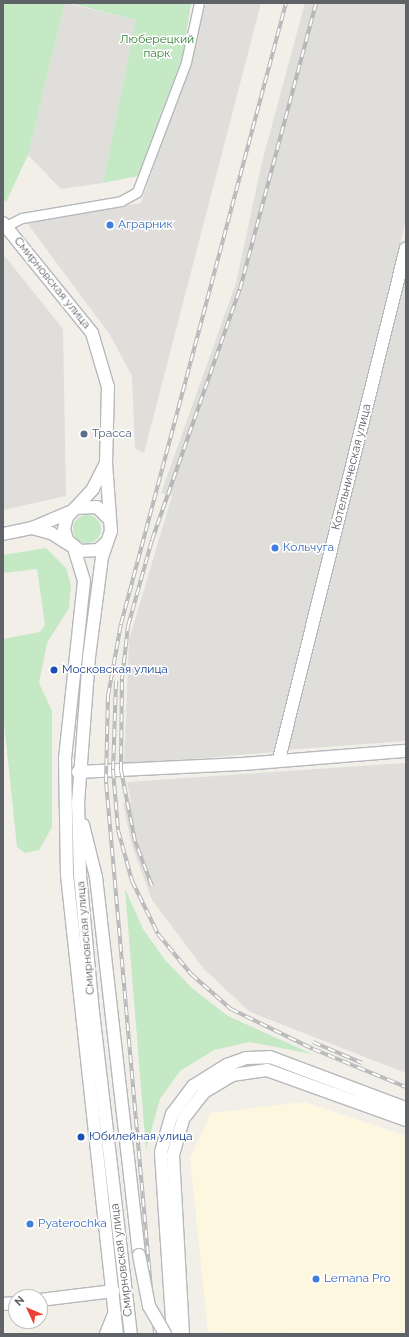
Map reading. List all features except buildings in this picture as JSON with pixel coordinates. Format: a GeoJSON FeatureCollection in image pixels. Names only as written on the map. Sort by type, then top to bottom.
{"type":"FeatureCollection","features":[{"type":"Feature","properties":{"kind":"main road","name":"Смирновская улица"},"geometry":{"type":"LineString","coordinates":[[4,225],[92,333],[108,387],[106,463],[111,531],[107,542],[89,657],[78,772],[78,802],[80,875],[92,1005],[131,1334]]}},
{"type":"Feature","properties":{"kind":"main road","name":"Котельническая улица"},"geometry":{"type":"LineString","coordinates":[[280,755],[406,248]]}},
{"type":"Feature","properties":{"kind":"main road","name":"Смирновская улица"},"geometry":{"type":"LineString","coordinates":[[106,463],[93,489],[73,510],[64,529],[84,581],[65,759],[67,875],[117,1334]]}},
{"type":"Feature","properties":{"kind":"main road"},"geometry":{"type":"LineString","coordinates":[[3,534],[32,528],[73,510],[97,507],[109,519]]}},
{"type":"Feature","properties":{"kind":"main road"},"geometry":{"type":"LineString","coordinates":[[32,528],[51,533],[72,547],[92,552],[107,542]]}},
{"type":"Feature","properties":{"kind":"main road"},"geometry":{"type":"LineString","coordinates":[[78,772],[406,751]]}},
{"type":"Feature","properties":{"kind":"main road"},"geometry":{"type":"LineString","coordinates":[[187,766],[280,755],[330,756]]}},
{"type":"Feature","properties":{"kind":"main road"},"geometry":{"type":"LineString","coordinates":[[78,802],[96,877],[128,1167],[145,1290],[165,1334]]}},
{"type":"Feature","properties":{"kind":"main road"},"geometry":{"type":"LineString","coordinates":[[173,1334],[160,1152],[172,1114],[193,1086],[227,1065],[246,1058],[270,1057],[406,1108]]}},
{"type":"Feature","properties":{"kind":"main road"},"geometry":{"type":"LineString","coordinates":[[184,1334],[174,1155],[183,1119],[204,1092],[232,1075],[267,1070],[406,1120]]}},
{"type":"Feature","properties":{"kind":"main road"},"geometry":{"type":"LineString","coordinates":[[48,1299],[113,1292]]}},
{"type":"Feature","properties":{"kind":"main road"},"geometry":{"type":"LineString","coordinates":[[106,1334],[115,1311]]}},
{"type":"Feature","properties":{"kind":"street"},"geometry":{"type":"LineString","coordinates":[[4,225],[22,218],[121,201],[137,192],[186,62],[199,3]]}},
{"type":"Feature","properties":{"kind":"shaded area"},"geometry":{"type":"Polygon","coordinates":[[[65,3],[136,20],[103,183],[61,189],[28,155],[65,3]]]}},
{"type":"Feature","properties":{"kind":"shaded area"},"geometry":{"type":"Polygon","coordinates":[[[206,3],[261,3],[144,453],[135,449],[132,376],[110,335],[27,223],[141,203],[190,62],[206,3]]]}},
{"type":"Feature","properties":{"kind":"shaded area"},"geometry":{"type":"Polygon","coordinates":[[[305,3],[406,3],[406,219],[381,327],[274,752],[124,765],[129,640],[172,496],[161,493],[236,283],[262,162],[305,3]]]}},
{"type":"Feature","properties":{"kind":"shaded area"},"geometry":{"type":"Polygon","coordinates":[[[3,254],[63,329],[66,496],[3,510],[3,254]]]}},
{"type":"Feature","properties":{"kind":"shaded area"},"geometry":{"type":"Polygon","coordinates":[[[406,267],[406,741],[285,750],[406,267]]]}},
{"type":"Feature","properties":{"kind":"shaded area"},"geometry":{"type":"Polygon","coordinates":[[[406,763],[406,1073],[250,1012],[204,969],[152,900],[132,846],[123,803],[131,802],[127,782],[406,763]]]}},
{"type":"Feature","properties":{"kind":"shaded area"},"geometry":{"type":"Polygon","coordinates":[[[304,1102],[406,1136],[406,1334],[208,1332],[190,1158],[211,1113],[304,1102]]]}},
{"type":"Feature","properties":{"kind":"green space"},"geometry":{"type":"Polygon","coordinates":[[[3,3],[65,3],[28,155],[6,202],[3,199],[3,3]]]}},
{"type":"Feature","properties":{"kind":"green space","name":"Люберецкий парк"},"geometry":{"type":"Polygon","coordinates":[[[69,3],[191,3],[183,55],[138,176],[103,183],[136,20],[69,3]]]}},
{"type":"Feature","properties":{"kind":"green space"},"geometry":{"type":"Polygon","coordinates":[[[87,515],[97,519],[101,529],[97,539],[87,543],[77,539],[73,529],[77,519],[87,515]]]}},
{"type":"Feature","properties":{"kind":"green space"},"geometry":{"type":"Polygon","coordinates":[[[46,548],[66,568],[71,585],[69,608],[47,643],[39,683],[52,711],[52,827],[39,850],[25,853],[17,847],[3,713],[3,639],[40,632],[45,625],[37,569],[3,573],[3,555],[46,548]]]}},
{"type":"Feature","properties":{"kind":"green space"},"geometry":{"type":"Polygon","coordinates":[[[125,889],[143,929],[165,960],[193,989],[228,1016],[312,1054],[250,1042],[214,1050],[180,1071],[160,1099],[146,1149],[125,889]]]}},
{"type":"Feature","properties":{"kind":"railway"},"geometry":{"type":"LineString","coordinates":[[155,1334],[106,782],[108,696],[121,624],[286,3]]}},
{"type":"Feature","properties":{"kind":"railway"},"geometry":{"type":"LineString","coordinates":[[152,886],[135,841],[121,770],[122,679],[128,626],[152,540],[240,289],[316,3]]}},
{"type":"Feature","properties":{"kind":"railway"},"geometry":{"type":"LineString","coordinates":[[116,681],[113,770],[118,830],[132,881],[158,934],[191,974],[231,1009],[313,1049],[406,1087]]}},
{"type":"Feature","properties":{"kind":"railway"},"geometry":{"type":"LineString","coordinates":[[313,1042],[362,1063]]}},
{"type":"Feature","properties":{"kind":"place","name":"Аграрник"},"geometry":{"type":"Point","coordinates":[110,225]}},
{"type":"Feature","properties":{"kind":"place","name":"Трасса"},"geometry":{"type":"Point","coordinates":[84,434]}},
{"type":"Feature","properties":{"kind":"place","name":"Кольчуга"},"geometry":{"type":"Point","coordinates":[275,548]}},
{"type":"Feature","properties":{"kind":"place","name":"Московская улица"},"geometry":{"type":"Point","coordinates":[54,670]}},
{"type":"Feature","properties":{"kind":"place","name":"Юбилейная улица"},"geometry":{"type":"Point","coordinates":[81,1137]}},
{"type":"Feature","properties":{"kind":"place","name":"Pyaterochka"},"geometry":{"type":"Point","coordinates":[30,1224]}},
{"type":"Feature","properties":{"kind":"place","name":"Lemana Pro"},"geometry":{"type":"Point","coordinates":[316,1279]}}]}
